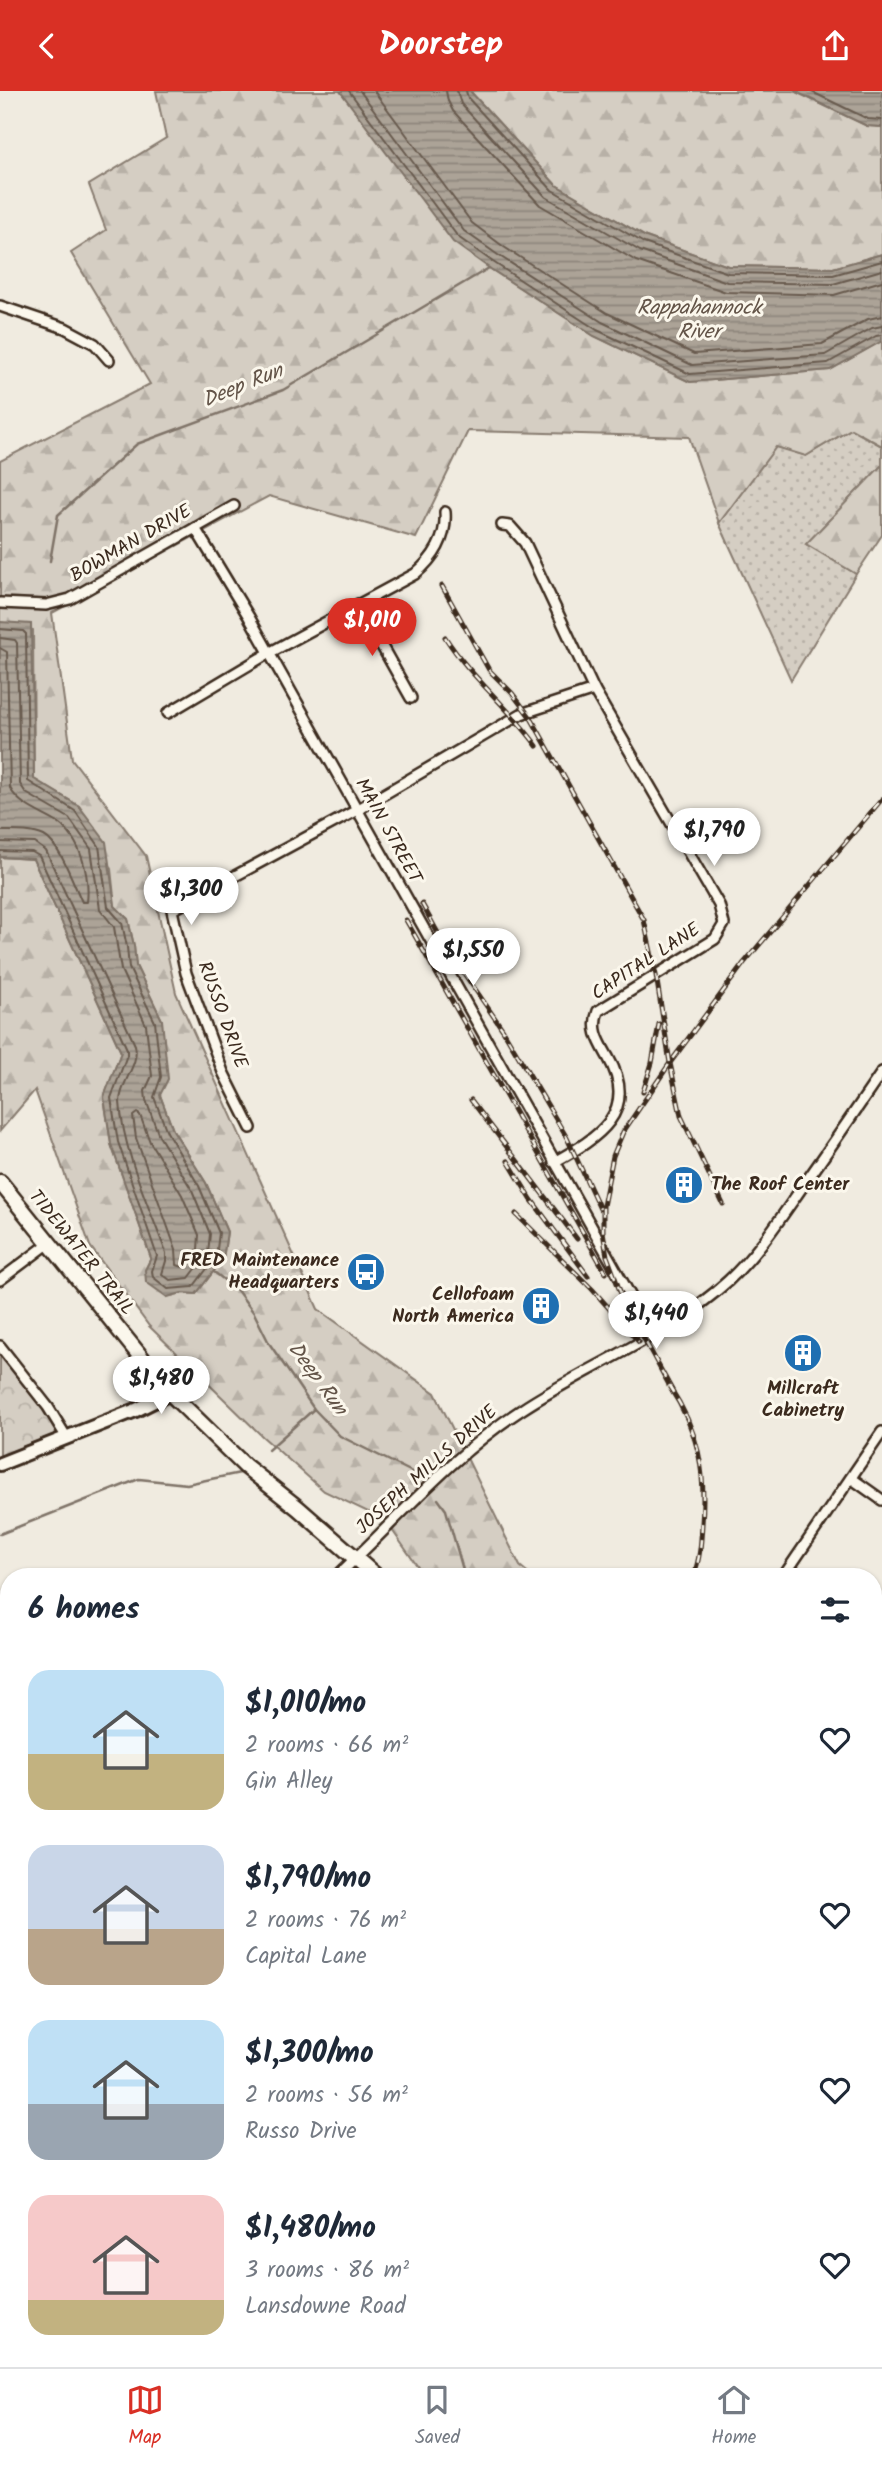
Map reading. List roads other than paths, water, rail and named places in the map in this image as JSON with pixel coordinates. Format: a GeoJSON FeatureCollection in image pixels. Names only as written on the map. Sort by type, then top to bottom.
{"type":"FeatureCollection","features":[{"type":"Feature","properties":{"kind":"main road","name":"TIDEWATER TRAIL"},"geometry":{"type":"LineString","coordinates":[[0,1182],[170,1393],[245,1466],[368,1568]]}},
{"type":"Feature","properties":{"kind":"main road"},"geometry":{"type":"LineString","coordinates":[[0,1464],[136,1410],[170,1393]]}},
{"type":"Feature","properties":{"kind":"street"},"geometry":{"type":"LineString","coordinates":[[0,306],[65,328],[95,344],[109,360]]}},
{"type":"Feature","properties":{"kind":"street","name":"BOWMAN DRIVE"},"geometry":{"type":"LineString","coordinates":[[0,603],[46,604],[70,599],[234,506]]}},
{"type":"Feature","properties":{"kind":"street"},"geometry":{"type":"LineString","coordinates":[[168,713],[269,653],[415,574],[424,567],[442,538],[445,512]]}},
{"type":"Feature","properties":{"kind":"street","name":"CAPITAL LANE"},"geometry":{"type":"LineString","coordinates":[[502,525],[510,526],[525,543],[594,690],[719,905],[724,924],[715,939],[598,1011],[594,1026],[596,1036],[615,1069],[619,1086],[617,1104],[610,1122],[601,1133],[583,1147],[554,1162]]}},
{"type":"Feature","properties":{"kind":"street","name":"MAIN STREET"},"geometry":{"type":"LineString","coordinates":[[195,528],[269,653],[653,1336]]}},
{"type":"Feature","properties":{"kind":"street"},"geometry":{"type":"LineString","coordinates":[[358,604],[411,698]]}},
{"type":"Feature","properties":{"kind":"street"},"geometry":{"type":"LineString","coordinates":[[357,810],[521,714],[594,690]]}},
{"type":"Feature","properties":{"kind":"street","name":"RUSSO DRIVE"},"geometry":{"type":"LineString","coordinates":[[251,1128],[223,1072],[186,973],[172,911],[357,810]]}},
{"type":"Feature","properties":{"kind":"street","name":"JOSEPH MILLS DRIVE"},"geometry":{"type":"LineString","coordinates":[[346,1568],[499,1425],[553,1391],[653,1336],[710,1296],[748,1261],[784,1214],[882,1072]]}},
{"type":"Feature","properties":{"kind":"street"},"geometry":{"type":"LineString","coordinates":[[0,1280],[48,1244]]}},
{"type":"Feature","properties":{"kind":"street"},"geometry":{"type":"LineString","coordinates":[[0,1346],[48,1407],[67,1438]]}},
{"type":"Feature","properties":{"kind":"street"},"geometry":{"type":"LineString","coordinates":[[789,1568],[882,1432]]}},
{"type":"Feature","properties":{"kind":"street"},"geometry":{"type":"LineString","coordinates":[[850,1478],[882,1500]]}},
{"type":"Feature","properties":{"kind":"water","name":"Rappahannock River"},"geometry":{"type":"Polygon","coordinates":[[[340,91],[470,91],[556,185],[646,237],[728,266],[833,268],[882,254],[882,341],[830,370],[690,382],[594,336],[453,242],[340,91]]]}},
{"type":"Feature","properties":{"kind":"water"},"geometry":{"type":"Polygon","coordinates":[[[794,91],[882,91],[882,127],[867,126],[794,91]]]}},
{"type":"Feature","properties":{"kind":"water"},"geometry":{"type":"Polygon","coordinates":[[[0,622],[31,624],[34,779],[79,806],[106,842],[115,906],[128,919],[136,966],[162,1020],[168,1079],[160,1095],[173,1130],[206,1183],[227,1232],[223,1259],[196,1294],[182,1293],[167,1297],[146,1282],[145,1270],[151,1258],[111,1144],[104,1097],[121,1052],[33,859],[0,857],[0,622]]]}},
{"type":"Feature","properties":{"kind":"waterway","name":"Deep Run"},"geometry":{"type":"LineString","coordinates":[[50,561],[58,515],[137,444],[283,390],[489,268]]}},
{"type":"Feature","properties":{"kind":"waterway","name":"Deep Run"},"geometry":{"type":"LineString","coordinates":[[214,1272],[236,1289],[314,1409],[340,1436],[420,1476]]}},
{"type":"Feature","properties":{"kind":"waterway"},"geometry":{"type":"LineString","coordinates":[[268,1450],[314,1409]]}},
{"type":"Feature","properties":{"kind":"waterway"},"geometry":{"type":"LineString","coordinates":[[0,1534],[139,1479],[187,1484],[240,1473]]}},
{"type":"Feature","properties":{"kind":"waterway","name":"Deep Run"},"geometry":{"type":"LineString","coordinates":[[438,1499],[446,1510],[462,1568]]}},
{"type":"Feature","properties":{"kind":"railway"},"geometry":{"type":"LineString","coordinates":[[442,586],[489,670],[512,693],[531,718],[644,920],[681,1116],[723,1204]]}},
{"type":"Feature","properties":{"kind":"railway"},"geometry":{"type":"LineString","coordinates":[[445,637],[466,666],[537,746]]}},
{"type":"Feature","properties":{"kind":"railway"},"geometry":{"type":"LineString","coordinates":[[673,1392],[624,1302],[607,1256],[603,1206],[613,1156],[623,1132],[744,963],[882,799]]}},
{"type":"Feature","properties":{"kind":"railway"},"geometry":{"type":"LineString","coordinates":[[422,904],[444,944],[503,1030],[567,1138],[600,1209]]}},
{"type":"Feature","properties":{"kind":"railway"},"geometry":{"type":"LineString","coordinates":[[406,920],[606,1273]]}},
{"type":"Feature","properties":{"kind":"railway"},"geometry":{"type":"LineString","coordinates":[[643,1092],[652,1063],[659,1024]]}},
{"type":"Feature","properties":{"kind":"railway"},"geometry":{"type":"LineString","coordinates":[[471,1100],[577,1239]]}},
{"type":"Feature","properties":{"kind":"railway"},"geometry":{"type":"LineString","coordinates":[[508,1161],[531,1199],[588,1276]]}},
{"type":"Feature","properties":{"kind":"railway"},"geometry":{"type":"LineString","coordinates":[[516,1214],[592,1289],[639,1342]]}},
{"type":"Feature","properties":{"kind":"railway"},"geometry":{"type":"LineString","coordinates":[[669,1386],[694,1435],[701,1469],[703,1505],[696,1568]]}},
{"type":"Feature","properties":{"kind":"place","name":"The Roof Center"},"geometry":{"type":"Point","coordinates":[684,1185]}},
{"type":"Feature","properties":{"kind":"place","name":"FRED Maintenance Headquarters"},"geometry":{"type":"Point","coordinates":[366,1272]}},
{"type":"Feature","properties":{"kind":"place","name":"Cellofoam North America"},"geometry":{"type":"Point","coordinates":[541,1306]}},
{"type":"Feature","properties":{"kind":"place","name":"Millcraft Cabinetry"},"geometry":{"type":"Point","coordinates":[803,1353]}}]}
